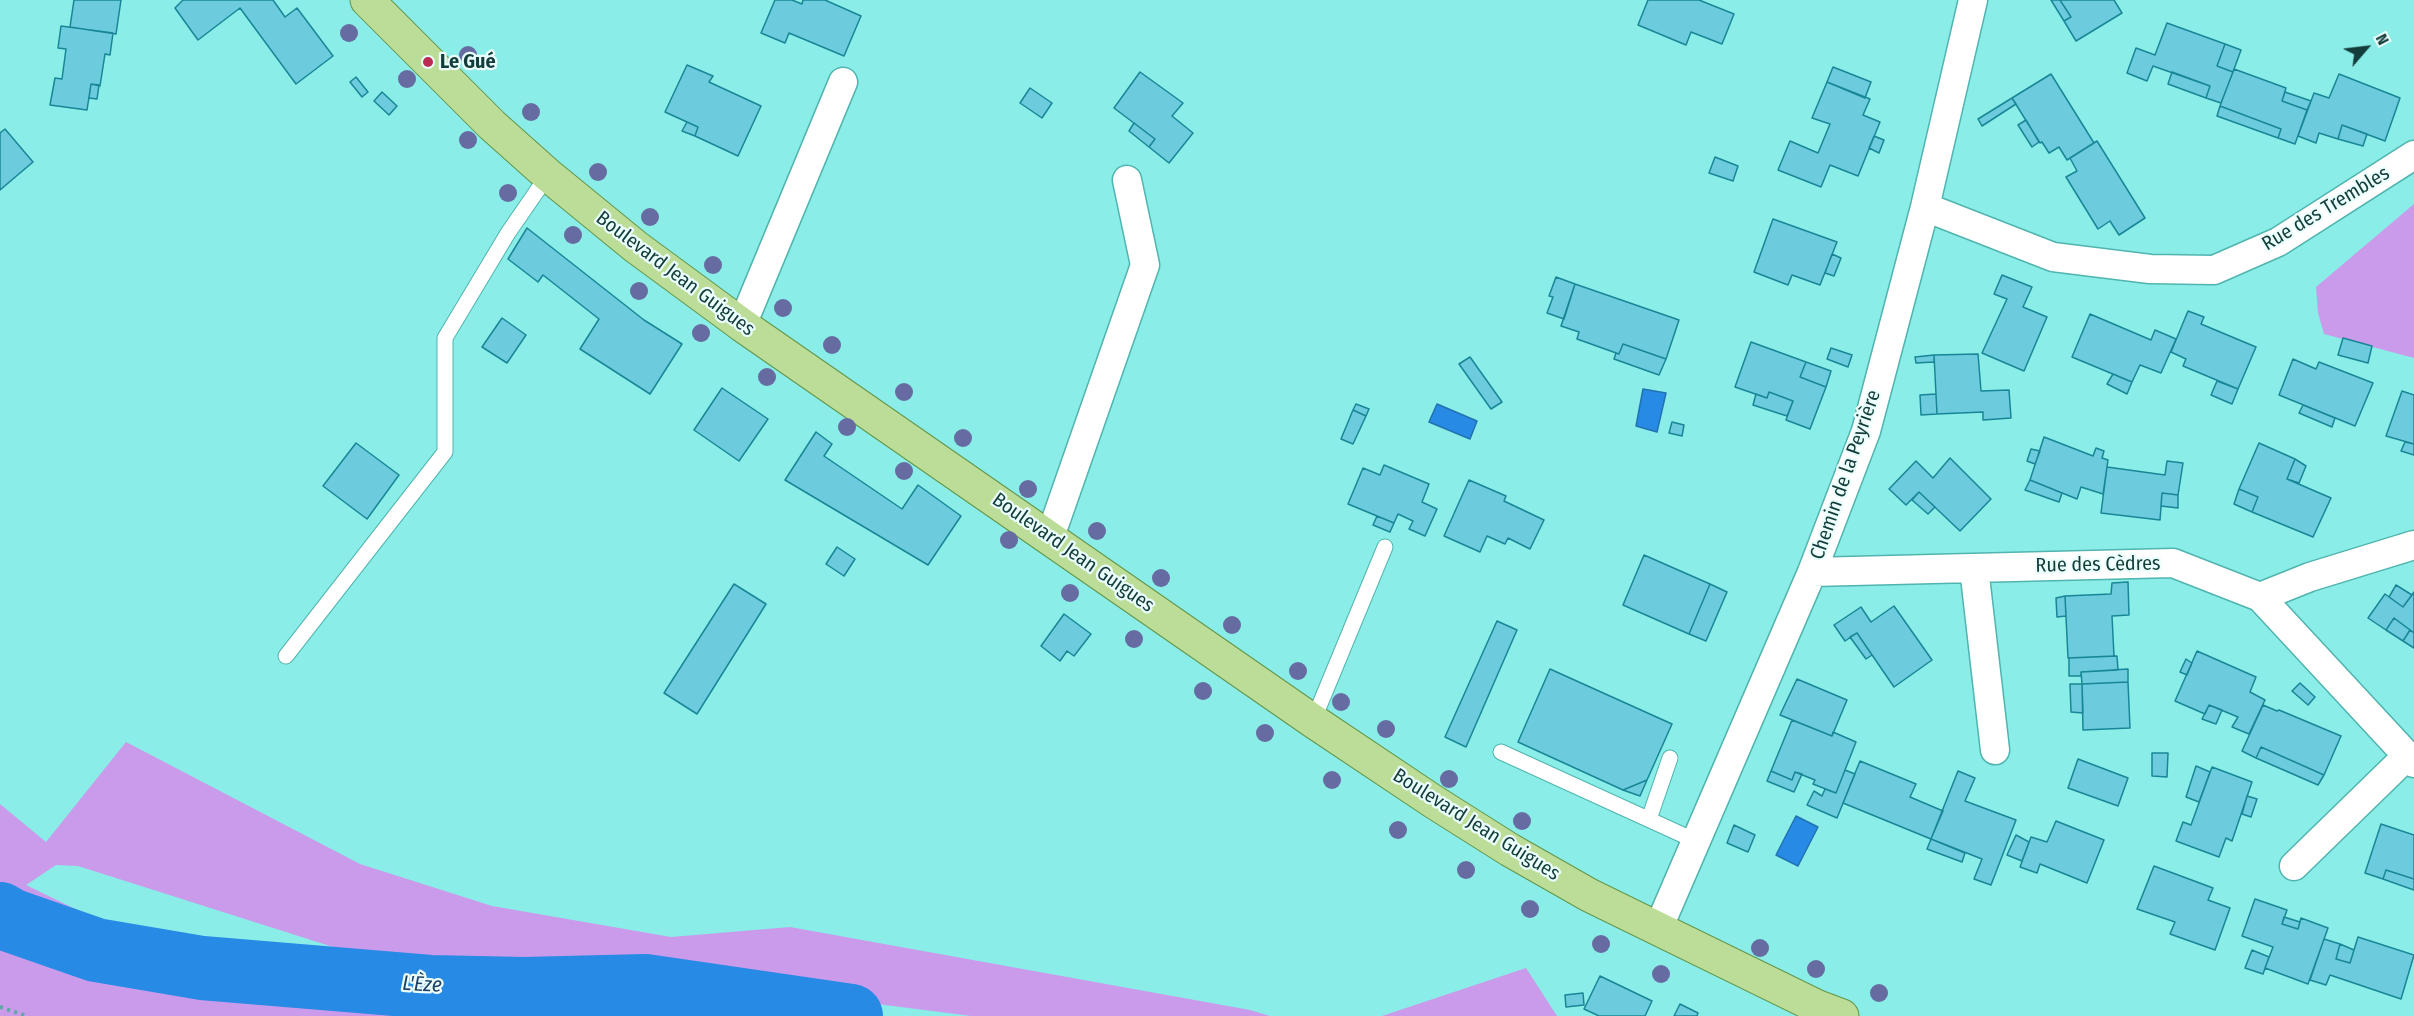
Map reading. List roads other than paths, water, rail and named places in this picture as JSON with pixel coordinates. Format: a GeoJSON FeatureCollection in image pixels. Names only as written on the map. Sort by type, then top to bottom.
{"type":"FeatureCollection","features":[{"type":"Feature","properties":{"kind":"main road","name":"Boulevard Jean Guigues"},"geometry":{"type":"LineString","coordinates":[[367,0],[492,126],[636,247],[742,325],[1313,721],[1510,850],[1589,895],[1818,1007],[1842,1016]]}},
{"type":"Feature","properties":{"kind":"street","name":"Chemin de la Peyrière"},"geometry":{"type":"LineString","coordinates":[[1658,929],[1812,572],[1866,431],[1925,207],[1973,0]]}},
{"type":"Feature","properties":{"kind":"street"},"geometry":{"type":"LineString","coordinates":[[742,325],[843,82]]}},
{"type":"Feature","properties":{"kind":"street","name":"Rue des Trembles"},"geometry":{"type":"LineString","coordinates":[[1925,207],[2053,257],[2150,269],[2214,270],[2278,242],[2414,155]]}},
{"type":"Feature","properties":{"kind":"street"},"geometry":{"type":"LineString","coordinates":[[1050,537],[1145,265],[1127,180]]}},
{"type":"Feature","properties":{"kind":"street"},"geometry":{"type":"LineString","coordinates":[[2260,597],[2310,577],[2414,545]]}},
{"type":"Feature","properties":{"kind":"street","name":"Rue des Cèdres"},"geometry":{"type":"LineString","coordinates":[[1812,572],[2173,563],[2260,597],[2410,760]]}},
{"type":"Feature","properties":{"kind":"street"},"geometry":{"type":"LineString","coordinates":[[1974,568],[1995,750]]}},
{"type":"Feature","properties":{"kind":"street"},"geometry":{"type":"LineString","coordinates":[[2294,866],[2410,760]]}},
{"type":"Feature","properties":{"kind":"lane"},"geometry":{"type":"LineString","coordinates":[[286,656],[445,452],[445,338],[507,233],[548,175]]}},
{"type":"Feature","properties":{"kind":"lane"},"geometry":{"type":"LineString","coordinates":[[1313,721],[1385,547]]}},
{"type":"Feature","properties":{"kind":"lane"},"geometry":{"type":"LineString","coordinates":[[1501,752],[1696,841]]}},
{"type":"Feature","properties":{"kind":"lane"},"geometry":{"type":"LineString","coordinates":[[1649,819],[1670,758]]}},
{"type":"Feature","properties":{"kind":"water"},"geometry":{"type":"Polygon","coordinates":[[[1643,389],[1666,393],[1657,432],[1636,426],[1643,389]]]}},
{"type":"Feature","properties":{"kind":"water"},"geometry":{"type":"Polygon","coordinates":[[[1437,404],[1477,421],[1470,439],[1429,422],[1437,404]]]}},
{"type":"Feature","properties":{"kind":"water"},"geometry":{"type":"Polygon","coordinates":[[[1796,816],[1818,827],[1798,866],[1776,855],[1796,816]]]}},
{"type":"Feature","properties":{"kind":"waterway","name":"L'Èze"},"geometry":{"type":"LineString","coordinates":[[0,914],[10,920],[96,950],[202,968],[430,987],[524,989],[645,986],[851,1016]]}},
{"type":"Feature","properties":{"kind":"place","name":"Le Gué"},"geometry":{"type":"Point","coordinates":[428,62]}}]}
